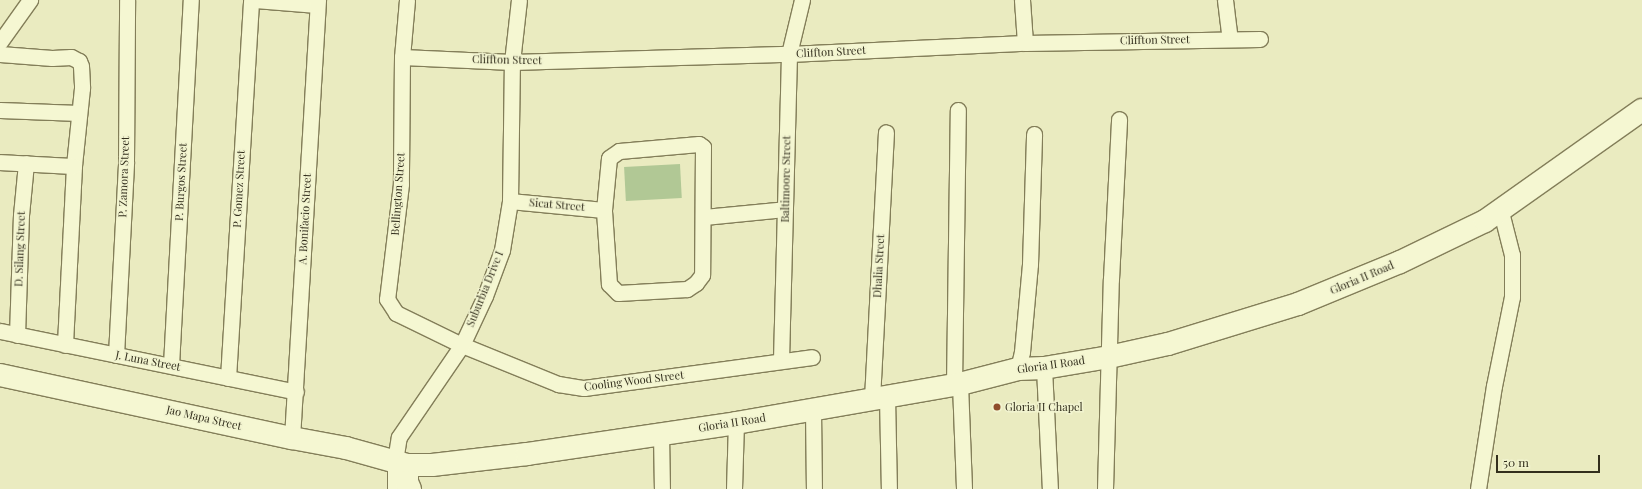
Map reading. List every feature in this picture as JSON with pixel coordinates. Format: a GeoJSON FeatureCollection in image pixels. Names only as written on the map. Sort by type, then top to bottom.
{"type":"FeatureCollection","features":[{"type":"Feature","properties":{"kind":"street"},"geometry":{"type":"LineString","coordinates":[[0,42],[30,0]]}},
{"type":"Feature","properties":{"kind":"street","name":"P. Zamora Street"},"geometry":{"type":"LineString","coordinates":[[116,355],[126,161],[127,0]]}},
{"type":"Feature","properties":{"kind":"street","name":"P. Burgos Street"},"geometry":{"type":"LineString","coordinates":[[171,365],[191,0]]}},
{"type":"Feature","properties":{"kind":"street","name":"P. Gomez Street"},"geometry":{"type":"LineString","coordinates":[[228,378],[251,0]]}},
{"type":"Feature","properties":{"kind":"street"},"geometry":{"type":"LineString","coordinates":[[255,0],[317,3]]}},
{"type":"Feature","properties":{"kind":"street","name":"Bellington Street"},"geometry":{"type":"LineString","coordinates":[[407,0],[402,57],[401,184],[388,299],[396,313],[462,345]]}},
{"type":"Feature","properties":{"kind":"street","name":"Suburbia Drive I"},"geometry":{"type":"LineString","coordinates":[[395,489],[401,463],[400,435],[462,345],[485,296],[502,250],[510,201],[512,62],[519,0]]}},
{"type":"Feature","properties":{"kind":"street","name":"Baltimoore Street"},"geometry":{"type":"LineString","coordinates":[[781,360],[789,54],[802,0]]}},
{"type":"Feature","properties":{"kind":"street"},"geometry":{"type":"LineString","coordinates":[[1022,0],[1025,43]]}},
{"type":"Feature","properties":{"kind":"street"},"geometry":{"type":"LineString","coordinates":[[1225,0],[1230,38]]}},
{"type":"Feature","properties":{"kind":"street","name":"A. Bonifacio Street"},"geometry":{"type":"LineString","coordinates":[[292,438],[296,392],[317,3]]}},
{"type":"Feature","properties":{"kind":"street","name":"Cliffton Street"},"geometry":{"type":"LineString","coordinates":[[402,57],[512,62],[789,54],[1025,43],[1260,38]]}},
{"type":"Feature","properties":{"kind":"street"},"geometry":{"type":"LineString","coordinates":[[0,54],[52,58],[71,57],[79,61],[82,73],[74,166],[66,345]]}},
{"type":"Feature","properties":{"kind":"street"},"geometry":{"type":"LineString","coordinates":[[0,110],[79,114]]}},
{"type":"Feature","properties":{"kind":"street"},"geometry":{"type":"LineString","coordinates":[[958,110],[957,384],[964,489]]}},
{"type":"Feature","properties":{"kind":"street","name":"Gloria II Road"},"geometry":{"type":"LineString","coordinates":[[401,463],[432,465],[527,454],[736,423],[957,384],[1018,369],[1044,368],[1109,357],[1175,342],[1319,296],[1400,262],[1485,221],[1501,212],[1642,110]]}},
{"type":"Feature","properties":{"kind":"street"},"geometry":{"type":"LineString","coordinates":[[1105,489],[1111,279],[1119,119]]}},
{"type":"Feature","properties":{"kind":"street","name":"Dhalia Street"},"geometry":{"type":"LineString","coordinates":[[886,132],[879,398],[889,489]]}},
{"type":"Feature","properties":{"kind":"street"},"geometry":{"type":"LineString","coordinates":[[1018,369],[1022,352],[1030,264],[1034,134]]}},
{"type":"Feature","properties":{"kind":"street"},"geometry":{"type":"LineString","coordinates":[[699,144],[703,147],[704,216],[702,275],[696,283],[687,289],[618,293],[609,284],[604,210],[609,158],[614,153],[619,151],[699,144]]}},
{"type":"Feature","properties":{"kind":"street"},"geometry":{"type":"LineString","coordinates":[[0,162],[74,166]]}},
{"type":"Feature","properties":{"kind":"street","name":"D. Silang Street"},"geometry":{"type":"LineString","coordinates":[[17,335],[21,215],[26,163]]}},
{"type":"Feature","properties":{"kind":"street","name":"Sicat Street"},"geometry":{"type":"LineString","coordinates":[[510,201],[604,210]]}},
{"type":"Feature","properties":{"kind":"street"},"geometry":{"type":"LineString","coordinates":[[704,216],[785,209]]}},
{"type":"Feature","properties":{"kind":"street"},"geometry":{"type":"LineString","coordinates":[[1478,489],[1494,386],[1512,297],[1512,255],[1501,212]]}},
{"type":"Feature","properties":{"kind":"street","name":"J. Luna Street"},"geometry":{"type":"LineString","coordinates":[[0,331],[171,365],[296,392]]}},
{"type":"Feature","properties":{"kind":"street","name":"Cooling Wood Street"},"geometry":{"type":"LineString","coordinates":[[462,345],[558,384],[584,388],[658,379],[781,360],[812,357]]}},
{"type":"Feature","properties":{"kind":"street"},"geometry":{"type":"LineString","coordinates":[[1044,368],[1050,489]]}},
{"type":"Feature","properties":{"kind":"street","name":"Jao Mapa Street"},"geometry":{"type":"LineString","coordinates":[[0,375],[292,438],[346,448],[401,463]]}},
{"type":"Feature","properties":{"kind":"street"},"geometry":{"type":"LineString","coordinates":[[813,410],[814,489]]}},
{"type":"Feature","properties":{"kind":"street"},"geometry":{"type":"LineString","coordinates":[[734,489],[736,423]]}},
{"type":"Feature","properties":{"kind":"street"},"geometry":{"type":"LineString","coordinates":[[661,434],[662,489]]}},
{"type":"Feature","properties":{"kind":"street"},"geometry":{"type":"LineString","coordinates":[[401,463],[410,489]]}},
{"type":"Feature","properties":{"kind":"green space"},"geometry":{"type":"Polygon","coordinates":[[[680,164],[682,198],[626,201],[624,167],[680,164]]]}},
{"type":"Feature","properties":{"kind":"place","name":"Gloria II Chapel"},"geometry":{"type":"Point","coordinates":[997,407]}}]}
